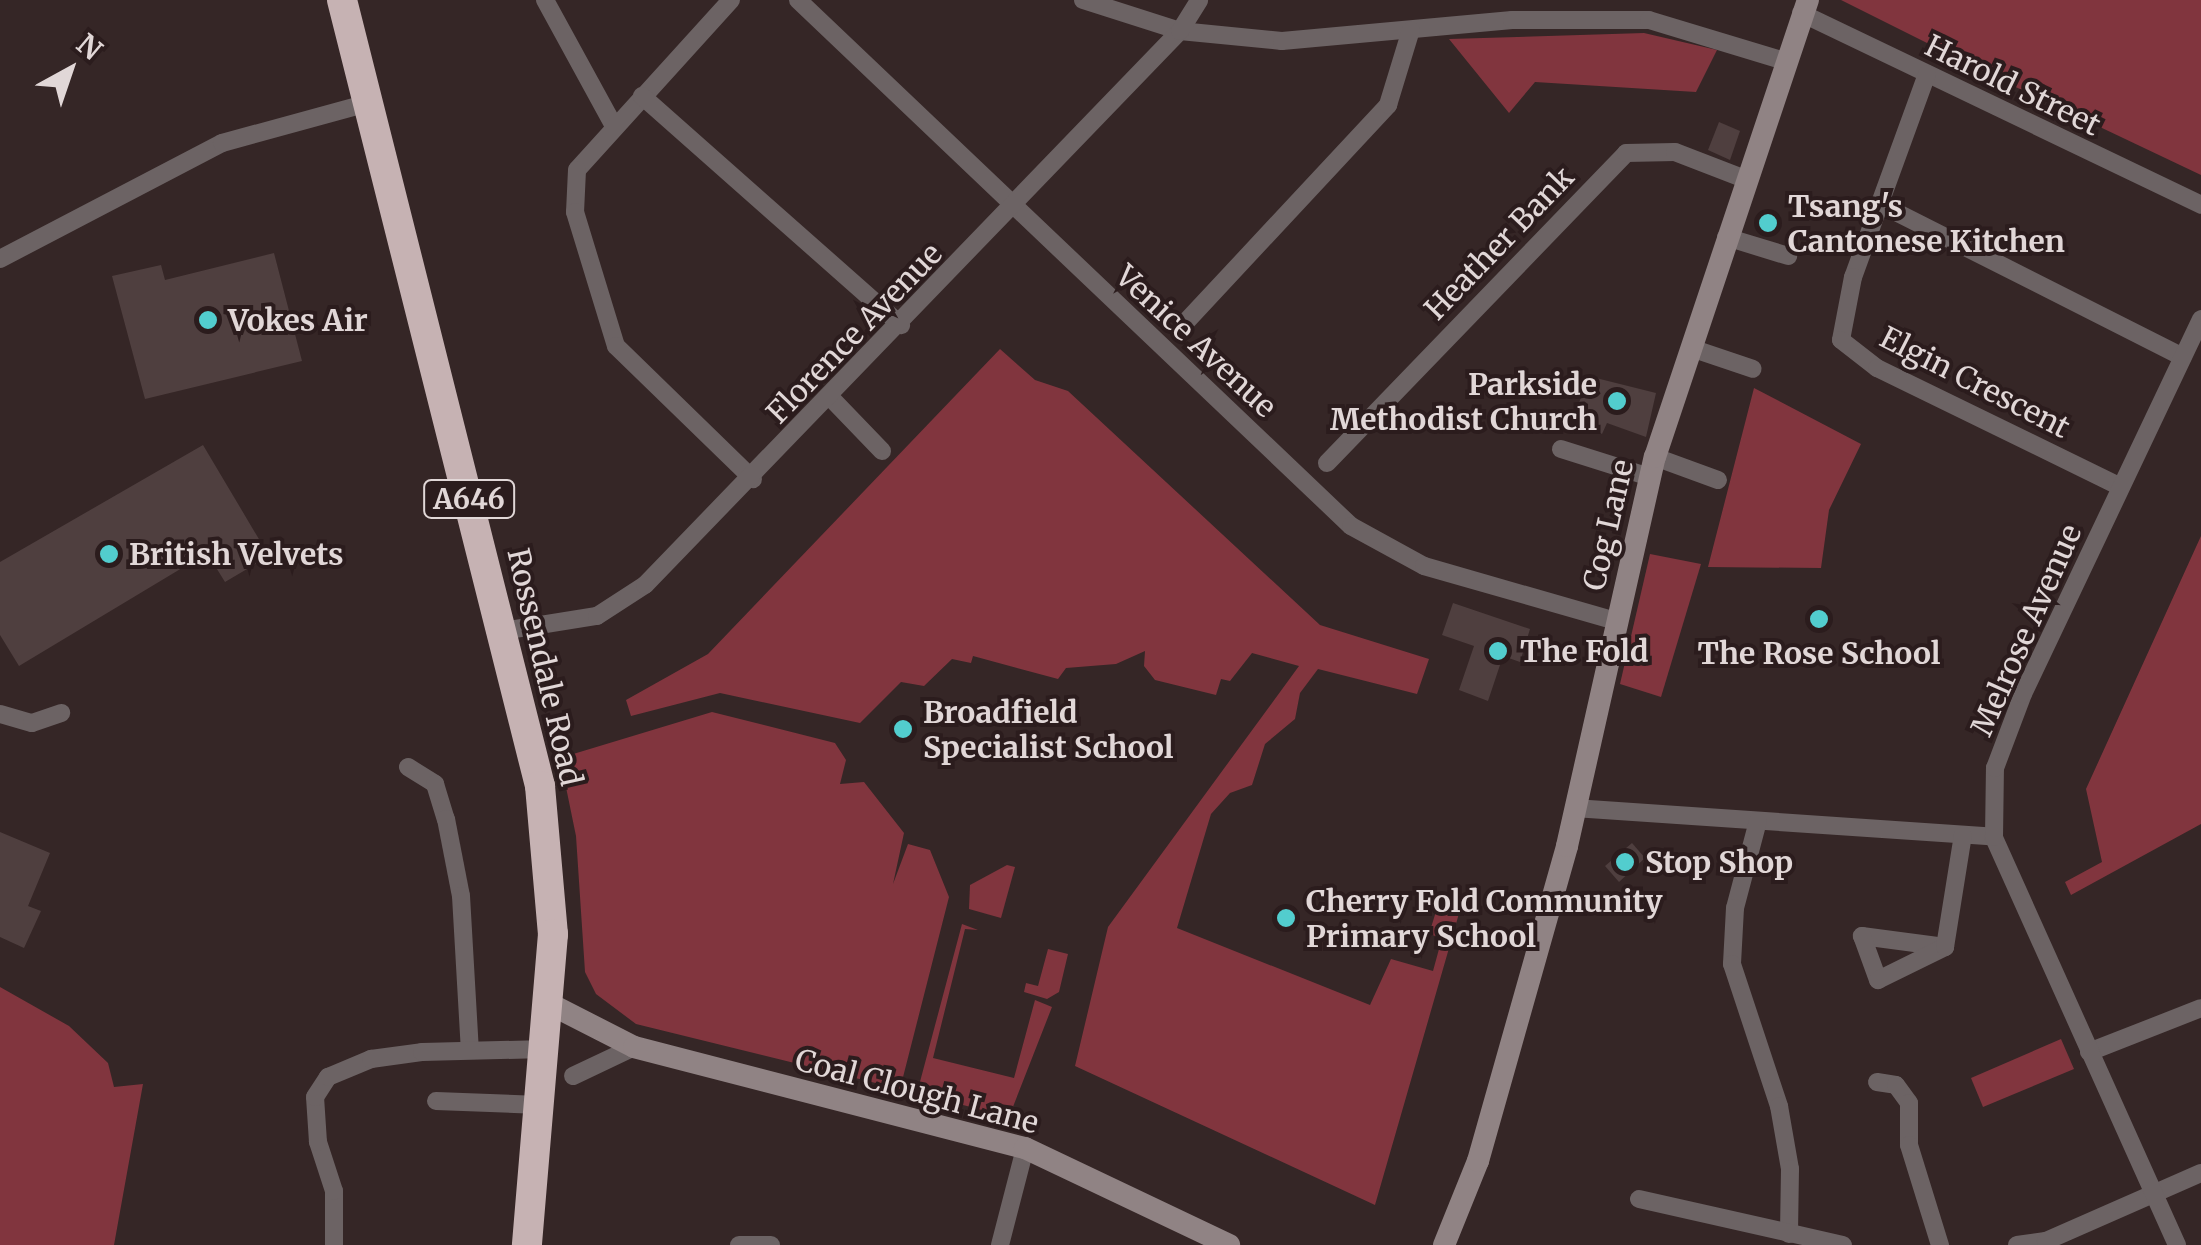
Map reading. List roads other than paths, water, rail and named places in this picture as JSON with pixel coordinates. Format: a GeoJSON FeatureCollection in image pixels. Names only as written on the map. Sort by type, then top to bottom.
{"type":"FeatureCollection","features":[{"type":"Feature","properties":{"kind":"highway","name":"Rossendale Road"},"geometry":{"type":"LineString","coordinates":[[342,0],[540,786],[553,934],[528,1245]]}},
{"type":"Feature","properties":{"kind":"street"},"geometry":{"type":"LineString","coordinates":[[545,0],[614,126]]}},
{"type":"Feature","properties":{"kind":"street"},"geometry":{"type":"LineString","coordinates":[[731,0],[578,170],[575,212],[616,346],[753,478]]}},
{"type":"Feature","properties":{"kind":"street","name":"Venice Avenue"},"geometry":{"type":"LineString","coordinates":[[798,0],[1352,526],[1424,566],[1616,620]]}},
{"type":"Feature","properties":{"kind":"street"},"geometry":{"type":"LineString","coordinates":[[1082,0],[1180,32],[1282,41],[1411,30],[1649,20],[1785,61]]}},
{"type":"Feature","properties":{"kind":"street","name":"Florence Avenue"},"geometry":{"type":"LineString","coordinates":[[502,631],[597,616],[645,585],[753,478],[1180,32],[1199,0]]}},
{"type":"Feature","properties":{"kind":"street","name":"Cog Lane"},"geometry":{"type":"LineString","coordinates":[[1444,1245],[1509,1058],[1574,808],[1652,467],[1804,7]]}},
{"type":"Feature","properties":{"kind":"street","name":"Harold Street"},"geometry":{"type":"LineString","coordinates":[[1804,7],[1927,74],[2201,205]]}},
{"type":"Feature","properties":{"kind":"street"},"geometry":{"type":"LineString","coordinates":[[1184,325],[1388,105],[1411,30]]}},
{"type":"Feature","properties":{"kind":"street","name":"Elgin Crescent"},"geometry":{"type":"LineString","coordinates":[[1927,74],[1880,204],[1841,340],[1877,368],[2121,486]]}},
{"type":"Feature","properties":{"kind":"street"},"geometry":{"type":"LineString","coordinates":[[642,96],[901,324]]}},
{"type":"Feature","properties":{"kind":"street"},"geometry":{"type":"LineString","coordinates":[[0,259],[222,143],[368,103]]}},
{"type":"Feature","properties":{"kind":"street","name":"Heather Bank"},"geometry":{"type":"LineString","coordinates":[[1327,464],[1626,153],[1676,152],[1745,179]]}},
{"type":"Feature","properties":{"kind":"street"},"geometry":{"type":"LineString","coordinates":[[1880,204],[2183,357]]}},
{"type":"Feature","properties":{"kind":"street"},"geometry":{"type":"LineString","coordinates":[[1726,238],[1788,256]]}},
{"type":"Feature","properties":{"kind":"street","name":"Melrose Avenue"},"geometry":{"type":"LineString","coordinates":[[2177,1245],[1994,837],[2002,750],[2201,319]]}},
{"type":"Feature","properties":{"kind":"street"},"geometry":{"type":"LineString","coordinates":[[1690,348],[1753,369]]}},
{"type":"Feature","properties":{"kind":"street"},"geometry":{"type":"LineString","coordinates":[[830,397],[882,451]]}},
{"type":"Feature","properties":{"kind":"street"},"geometry":{"type":"LineString","coordinates":[[1561,449],[1718,480]]}},
{"type":"Feature","properties":{"kind":"street"},"geometry":{"type":"LineString","coordinates":[[0,714],[32,722],[61,713]]}},
{"type":"Feature","properties":{"kind":"street"},"geometry":{"type":"LineString","coordinates":[[408,767],[435,784],[446,818],[463,910],[470,1050]]}},
{"type":"Feature","properties":{"kind":"street"},"geometry":{"type":"LineString","coordinates":[[1574,808],[1994,837]]}},
{"type":"Feature","properties":{"kind":"street"},"geometry":{"type":"LineString","coordinates":[[1758,821],[1735,908],[1732,964],[1779,1106],[1790,1169],[1789,1234]]}},
{"type":"Feature","properties":{"kind":"street"},"geometry":{"type":"LineString","coordinates":[[1945,948],[1963,835]]}},
{"type":"Feature","properties":{"kind":"street","name":"Coal Clough Lane"},"geometry":{"type":"LineString","coordinates":[[550,1004],[634,1047],[1025,1148],[1230,1245]]}},
{"type":"Feature","properties":{"kind":"street"},"geometry":{"type":"LineString","coordinates":[[2088,1052],[2201,1008]]}},
{"type":"Feature","properties":{"kind":"street"},"geometry":{"type":"LineString","coordinates":[[573,1076],[634,1047]]}},
{"type":"Feature","properties":{"kind":"street"},"geometry":{"type":"LineString","coordinates":[[334,1245],[334,1191],[318,1142],[316,1097],[328,1077],[370,1059],[470,1050],[545,1049]]}},
{"type":"Feature","properties":{"kind":"street"},"geometry":{"type":"LineString","coordinates":[[1877,1082],[1896,1085],[1909,1104],[1909,1145],[1940,1245]]}},
{"type":"Feature","properties":{"kind":"street"},"geometry":{"type":"LineString","coordinates":[[436,1100],[540,1104]]}},
{"type":"Feature","properties":{"kind":"street"},"geometry":{"type":"LineString","coordinates":[[1000,1245],[1025,1148]]}},
{"type":"Feature","properties":{"kind":"street"},"geometry":{"type":"LineString","coordinates":[[2017,1245],[2046,1241],[2201,1174]]}},
{"type":"Feature","properties":{"kind":"street"},"geometry":{"type":"LineString","coordinates":[[1639,1200],[1842,1245]]}},
{"type":"Feature","properties":{"kind":"street"},"geometry":{"type":"LineString","coordinates":[[739,1245],[771,1245]]}},
{"type":"Feature","properties":{"kind":"place","name":"Tsang's Cantonese Kitchen"},"geometry":{"type":"Point","coordinates":[1768,223]}},
{"type":"Feature","properties":{"kind":"place","name":"Vokes Air"},"geometry":{"type":"Point","coordinates":[208,320]}},
{"type":"Feature","properties":{"kind":"place","name":"Parkside Methodist Church"},"geometry":{"type":"Point","coordinates":[1617,401]}},
{"type":"Feature","properties":{"kind":"place","name":"British Velvets"},"geometry":{"type":"Point","coordinates":[109,554]}},
{"type":"Feature","properties":{"kind":"place","name":"The Rose School"},"geometry":{"type":"Point","coordinates":[1819,619]}},
{"type":"Feature","properties":{"kind":"place","name":"The Fold"},"geometry":{"type":"Point","coordinates":[1498,651]}},
{"type":"Feature","properties":{"kind":"place","name":"Broadfield Specialist School"},"geometry":{"type":"Point","coordinates":[903,729]}},
{"type":"Feature","properties":{"kind":"place","name":"Stop Shop"},"geometry":{"type":"Point","coordinates":[1625,862]}},
{"type":"Feature","properties":{"kind":"place","name":"Cherry Fold Community Primary School"},"geometry":{"type":"Point","coordinates":[1286,918]}}]}
